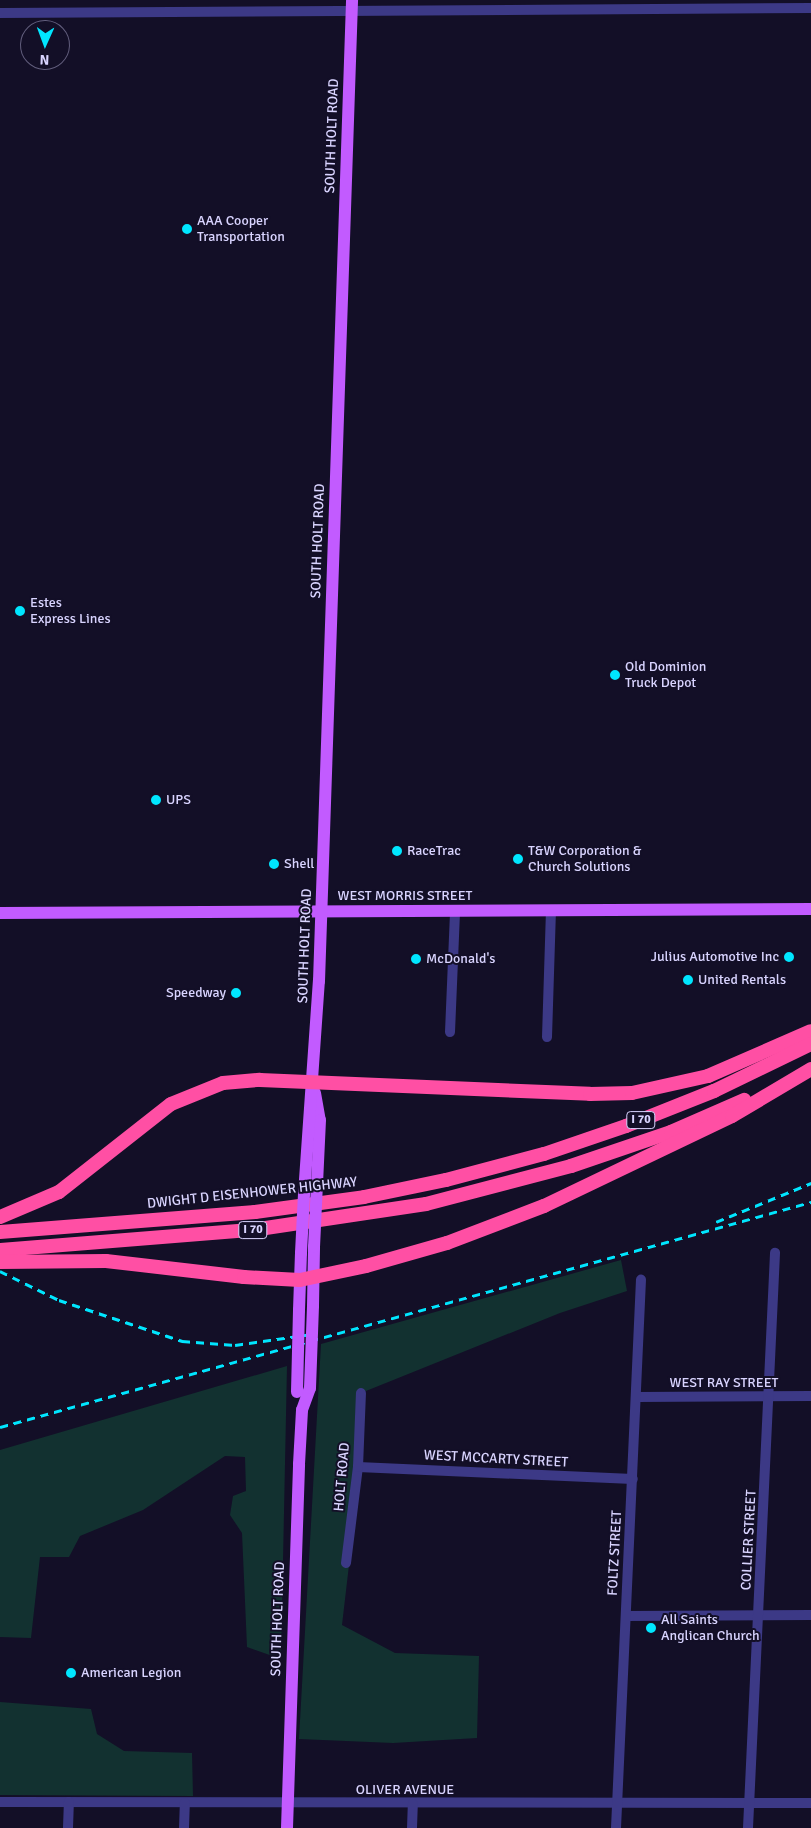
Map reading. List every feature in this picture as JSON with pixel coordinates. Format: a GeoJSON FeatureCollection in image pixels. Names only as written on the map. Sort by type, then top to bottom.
{"type":"FeatureCollection","features":[{"type":"Feature","properties":{"kind":"highway"},"geometry":{"type":"LineString","coordinates":[[0,1217],[36,1204],[69,1186],[161,1110],[193,1093],[240,1081],[582,1094],[632,1093],[708,1076],[811,1031]]}},
{"type":"Feature","properties":{"kind":"highway","name":"DWIGHT D EISENHOWER HIGHWAY"},"geometry":{"type":"LineString","coordinates":[[0,1232],[255,1212],[364,1197],[446,1180],[544,1154],[641,1120],[714,1091],[811,1044]]}},
{"type":"Feature","properties":{"kind":"highway"},"geometry":{"type":"LineString","coordinates":[[0,1262],[106,1261],[244,1277],[307,1279],[448,1243],[544,1206],[732,1116],[811,1068]]}},
{"type":"Feature","properties":{"kind":"highway","name":"I 70"},"geometry":{"type":"LineString","coordinates":[[0,1250],[302,1224],[398,1209],[486,1190],[646,1141],[732,1106],[811,1068]]}},
{"type":"Feature","properties":{"kind":"main road","name":"SOUTH HOLT ROAD"},"geometry":{"type":"LineString","coordinates":[[302,1410],[310,1388],[313,1306],[301,1253],[303,1184],[307,1121],[313,1083],[322,912],[352,6]]}},
{"type":"Feature","properties":{"kind":"main road","name":"WEST MORRIS STREET"},"geometry":{"type":"LineString","coordinates":[[0,913],[811,909]]}},
{"type":"Feature","properties":{"kind":"main road","name":"SOUTH HOLT ROAD"},"geometry":{"type":"LineString","coordinates":[[287,1828],[302,1410],[297,1392],[299,1310],[314,1247],[320,1120],[313,1083]]}},
{"type":"Feature","properties":{"kind":"street"},"geometry":{"type":"LineString","coordinates":[[0,14],[352,6],[811,8]]}},
{"type":"Feature","properties":{"kind":"street"},"geometry":{"type":"LineString","coordinates":[[547,1037],[551,910]]}},
{"type":"Feature","properties":{"kind":"street"},"geometry":{"type":"LineString","coordinates":[[450,1032],[455,911]]}},
{"type":"Feature","properties":{"kind":"street","name":"COLLIER STREET"},"geometry":{"type":"LineString","coordinates":[[748,1828],[775,1253]]}},
{"type":"Feature","properties":{"kind":"street","name":"FOLTZ STREET"},"geometry":{"type":"LineString","coordinates":[[616,1828],[641,1280]]}},
{"type":"Feature","properties":{"kind":"street","name":"HOLT ROAD"},"geometry":{"type":"LineString","coordinates":[[346,1564],[358,1467],[361,1393]]}},
{"type":"Feature","properties":{"kind":"street","name":"WEST RAY STREET"},"geometry":{"type":"LineString","coordinates":[[637,1397],[811,1396]]}},
{"type":"Feature","properties":{"kind":"street","name":"WEST MCCARTY STREET"},"geometry":{"type":"LineString","coordinates":[[358,1467],[632,1479]]}},
{"type":"Feature","properties":{"kind":"street"},"geometry":{"type":"LineString","coordinates":[[626,1616],[811,1615]]}},
{"type":"Feature","properties":{"kind":"street","name":"OLIVER AVENUE"},"geometry":{"type":"LineString","coordinates":[[0,1802],[811,1803]]}},
{"type":"Feature","properties":{"kind":"street"},"geometry":{"type":"LineString","coordinates":[[68,1828],[69,1802]]}},
{"type":"Feature","properties":{"kind":"street"},"geometry":{"type":"LineString","coordinates":[[184,1828],[185,1803]]}},
{"type":"Feature","properties":{"kind":"street"},"geometry":{"type":"LineString","coordinates":[[412,1828],[413,1804]]}},
{"type":"Feature","properties":{"kind":"green space"},"geometry":{"type":"Polygon","coordinates":[[[621,1260],[627,1291],[560,1313],[361,1393],[360,1471],[342,1625],[395,1653],[479,1656],[477,1738],[393,1743],[299,1739],[321,1344],[621,1260]]]}},
{"type":"Feature","properties":{"kind":"green space"},"geometry":{"type":"Polygon","coordinates":[[[287,1366],[281,1659],[247,1647],[242,1533],[230,1515],[233,1496],[246,1491],[245,1457],[225,1456],[143,1510],[80,1536],[69,1557],[40,1557],[31,1638],[0,1637],[0,1450],[287,1366]]]}},
{"type":"Feature","properties":{"kind":"green space"},"geometry":{"type":"Polygon","coordinates":[[[0,1702],[91,1709],[97,1734],[124,1751],[192,1753],[193,1796],[0,1795],[0,1702]]]}},
{"type":"Feature","properties":{"kind":"railway"},"geometry":{"type":"LineString","coordinates":[[716,1222],[811,1183]]}},
{"type":"Feature","properties":{"kind":"railway"},"geometry":{"type":"LineString","coordinates":[[0,1427],[811,1202]]}},
{"type":"Feature","properties":{"kind":"railway"},"geometry":{"type":"LineString","coordinates":[[0,1271],[59,1300],[182,1341],[235,1345],[312,1334]]}},
{"type":"Feature","properties":{"kind":"place","name":"AAA Cooper Transportation"},"geometry":{"type":"Point","coordinates":[187,229]}},
{"type":"Feature","properties":{"kind":"place","name":"Estes Express Lines"},"geometry":{"type":"Point","coordinates":[20,611]}},
{"type":"Feature","properties":{"kind":"place","name":"Old Dominion Truck Depot"},"geometry":{"type":"Point","coordinates":[615,675]}},
{"type":"Feature","properties":{"kind":"place","name":"UPS"},"geometry":{"type":"Point","coordinates":[156,800]}},
{"type":"Feature","properties":{"kind":"place","name":"RaceTrac"},"geometry":{"type":"Point","coordinates":[397,851]}},
{"type":"Feature","properties":{"kind":"place","name":"T&W Corporation & Church Solutions"},"geometry":{"type":"Point","coordinates":[518,859]}},
{"type":"Feature","properties":{"kind":"place","name":"Shell"},"geometry":{"type":"Point","coordinates":[274,864]}},
{"type":"Feature","properties":{"kind":"place","name":"Julius Automotive Inc"},"geometry":{"type":"Point","coordinates":[789,957]}},
{"type":"Feature","properties":{"kind":"place","name":"McDonald's"},"geometry":{"type":"Point","coordinates":[416,959]}},
{"type":"Feature","properties":{"kind":"place","name":"United Rentals"},"geometry":{"type":"Point","coordinates":[688,980]}},
{"type":"Feature","properties":{"kind":"place","name":"Speedway"},"geometry":{"type":"Point","coordinates":[236,993]}},
{"type":"Feature","properties":{"kind":"place","name":"All Saints Anglican Church"},"geometry":{"type":"Point","coordinates":[651,1628]}},
{"type":"Feature","properties":{"kind":"place","name":"American Legion"},"geometry":{"type":"Point","coordinates":[71,1673]}}]}
